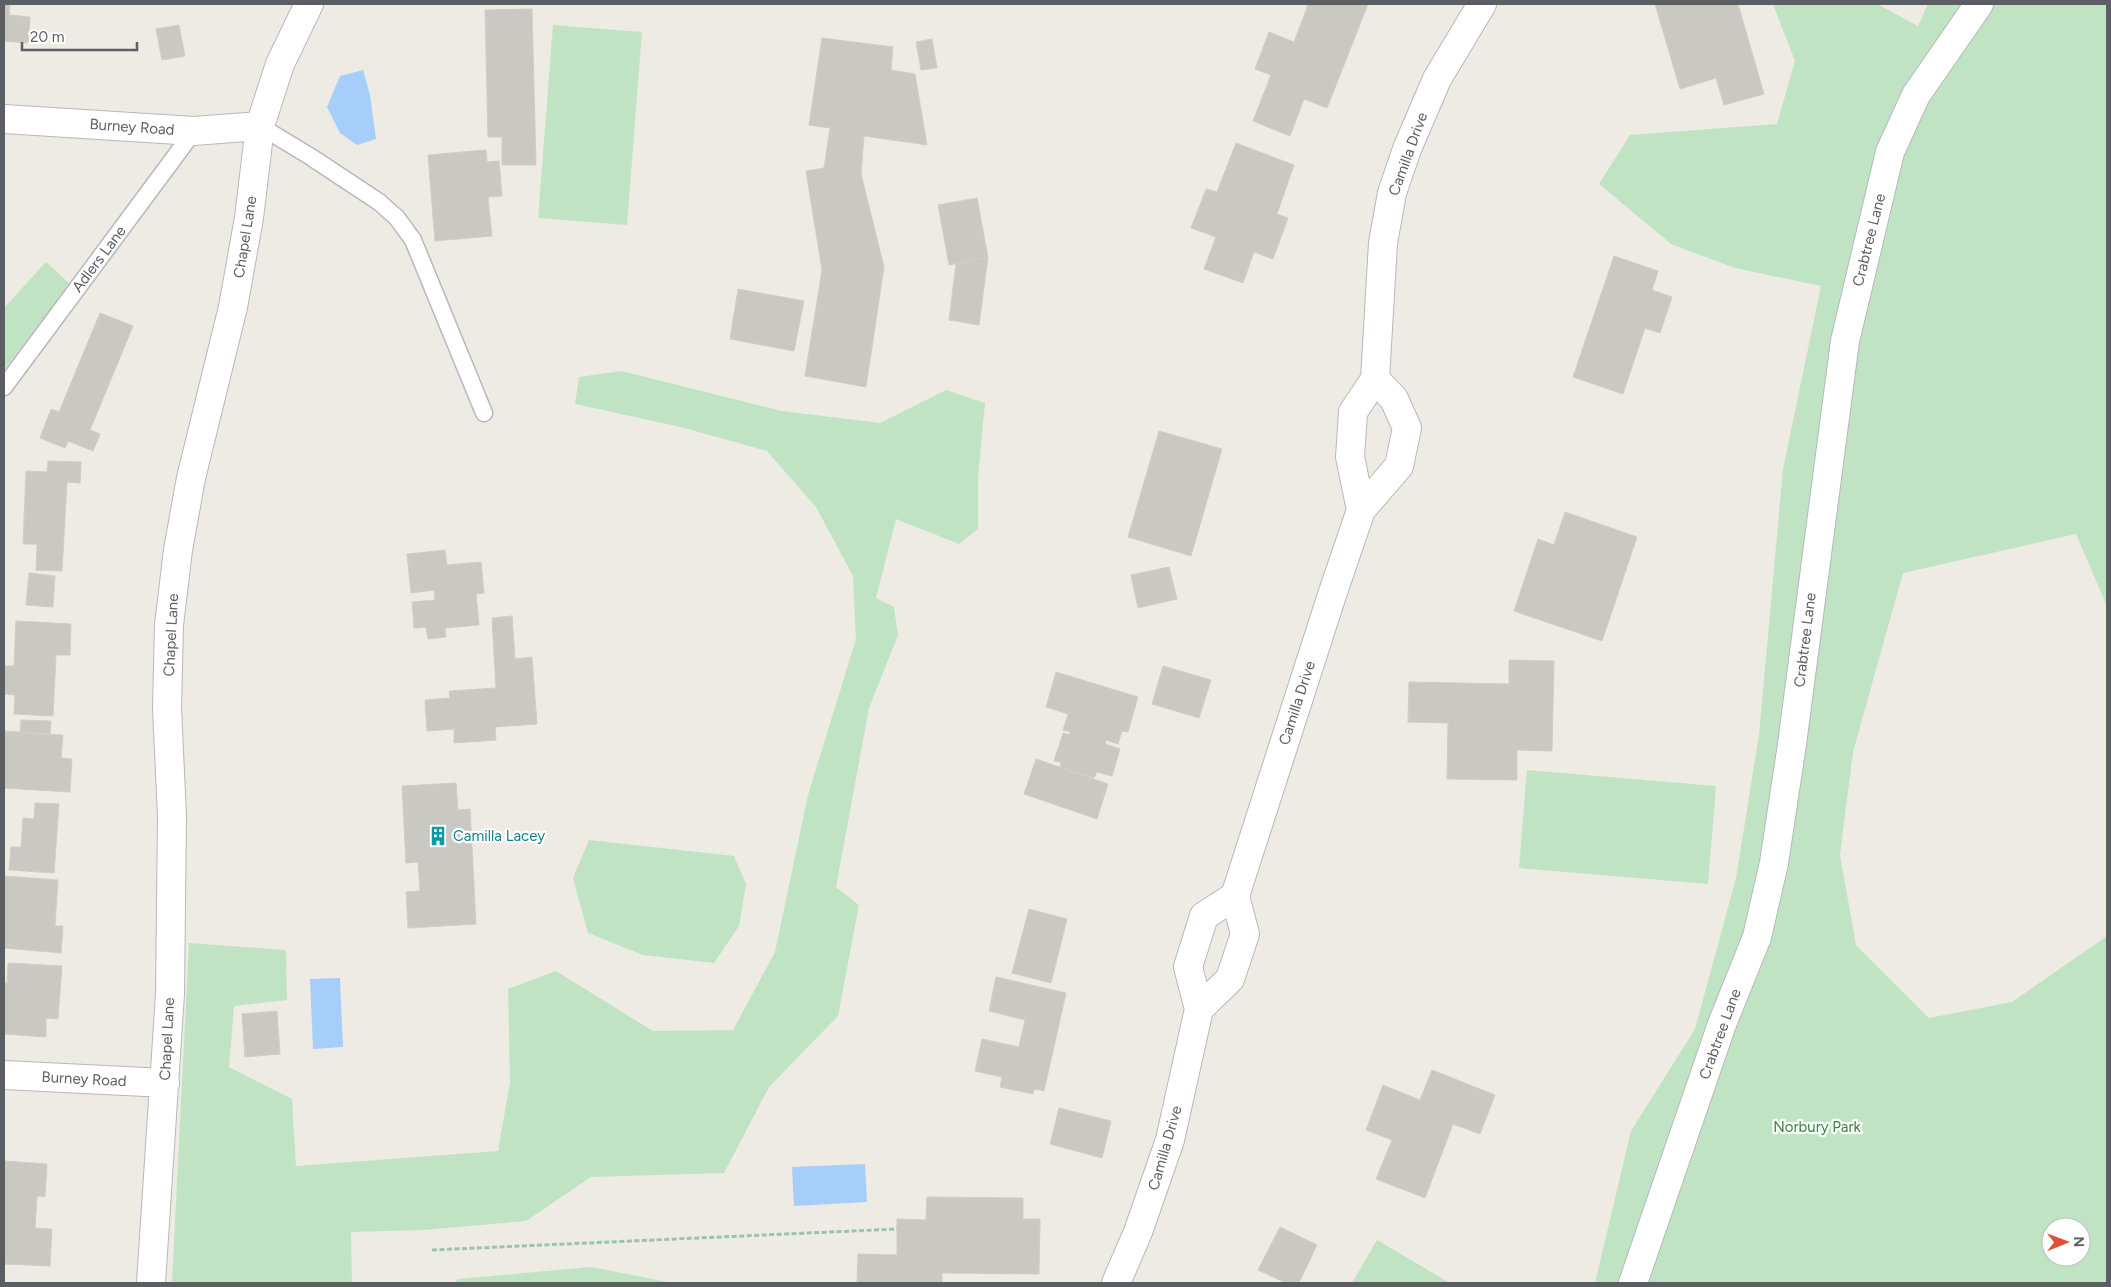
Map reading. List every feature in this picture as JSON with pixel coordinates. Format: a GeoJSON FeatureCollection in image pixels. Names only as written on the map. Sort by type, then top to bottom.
{"type":"FeatureCollection","features":[{"type":"Feature","properties":{"kind":"street","name":"Chapel Lane"},"geometry":{"type":"LineString","coordinates":[[151,1283],[165,1083],[172,920],[172,816],[167,708],[169,625],[178,550],[191,478],[233,307],[249,218],[260,126],[280,64],[309,4]]}},
{"type":"Feature","properties":{"kind":"street","name":"Camilla Drive"},"geometry":{"type":"LineString","coordinates":[[1116,1283],[1138,1232],[1170,1140],[1199,1009],[1188,967],[1204,916],[1235,896],[1361,510],[1399,466],[1407,428],[1394,399],[1375,379],[1383,243],[1392,193],[1407,149],[1437,79],[1482,4]]}},
{"type":"Feature","properties":{"kind":"street","name":"Crabtree Lane"},"geometry":{"type":"LineString","coordinates":[[1633,1283],[1722,1024],[1757,937],[1774,863],[1792,744],[1845,341],[1890,152],[1916,95],[1979,4]]}},
{"type":"Feature","properties":{"kind":"street","name":"Burney Road"},"geometry":{"type":"LineString","coordinates":[[4,119],[194,131],[260,126]]}},
{"type":"Feature","properties":{"kind":"street"},"geometry":{"type":"LineString","coordinates":[[1361,510],[1350,457],[1353,412],[1375,379]]}},
{"type":"Feature","properties":{"kind":"street"},"geometry":{"type":"LineString","coordinates":[[1199,1009],[1230,979],[1246,934],[1235,896]]}},
{"type":"Feature","properties":{"kind":"street","name":"Burney Road"},"geometry":{"type":"LineString","coordinates":[[4,1075],[165,1083]]}},
{"type":"Feature","properties":{"kind":"lane"},"geometry":{"type":"LineString","coordinates":[[260,126],[379,202],[397,218],[413,240],[484,413]]}},
{"type":"Feature","properties":{"kind":"lane","name":"Adlers Lane"},"geometry":{"type":"LineString","coordinates":[[4,387],[194,131]]}},
{"type":"Feature","properties":{"kind":"path"},"geometry":{"type":"LineString","coordinates":[[432,1250],[897,1229]]}},
{"type":"Feature","properties":{"kind":"green space","name":"Norbury Park"},"geometry":{"type":"Polygon","coordinates":[[[1773,4],[1877,4],[1918,26],[1928,4],[2107,4],[2107,606],[2076,534],[1903,573],[1853,752],[1840,855],[1856,945],[1929,1018],[2012,1002],[2107,936],[2107,1283],[1595,1283],[1631,1131],[1695,1029],[1736,878],[1759,735],[1783,469],[1821,286],[1735,268],[1671,244],[1599,184],[1630,135],[1777,124],[1795,61],[1773,4]]]}},
{"type":"Feature","properties":{"kind":"green space"},"geometry":{"type":"Polygon","coordinates":[[[553,25],[642,32],[627,225],[538,218],[553,25]]]}},
{"type":"Feature","properties":{"kind":"green space"},"geometry":{"type":"Polygon","coordinates":[[[46,262],[70,284],[4,370],[4,308],[46,262]]]}},
{"type":"Feature","properties":{"kind":"green space"},"geometry":{"type":"Polygon","coordinates":[[[622,371],[782,411],[880,423],[946,390],[985,403],[978,477],[978,529],[959,544],[896,519],[876,598],[894,607],[898,635],[869,708],[836,887],[859,905],[838,1016],[769,1087],[724,1173],[591,1177],[526,1221],[424,1230],[351,1232],[352,1283],[172,1283],[189,943],[286,950],[287,1000],[234,1006],[229,1067],[292,1099],[296,1166],[498,1151],[510,1082],[508,989],[556,971],[653,1031],[733,1030],[775,952],[808,795],[856,639],[853,576],[816,507],[767,451],[681,427],[575,404],[579,377],[622,371]]]}},
{"type":"Feature","properties":{"kind":"green space"},"geometry":{"type":"Polygon","coordinates":[[[1527,770],[1716,786],[1708,884],[1519,868],[1527,770]]]}},
{"type":"Feature","properties":{"kind":"green space"},"geometry":{"type":"Polygon","coordinates":[[[589,840],[734,856],[746,884],[739,926],[714,963],[643,955],[588,933],[573,878],[589,840]]]}},
{"type":"Feature","properties":{"kind":"green space"},"geometry":{"type":"Polygon","coordinates":[[[1377,1240],[1450,1283],[1352,1283],[1377,1240]]]}},
{"type":"Feature","properties":{"kind":"green space"},"geometry":{"type":"Polygon","coordinates":[[[591,1267],[673,1283],[455,1283],[458,1279],[591,1267]]]}},
{"type":"Feature","properties":{"kind":"water"},"geometry":{"type":"Polygon","coordinates":[[[363,70],[370,95],[376,139],[357,145],[340,133],[327,107],[340,76],[363,70]]]}},
{"type":"Feature","properties":{"kind":"water"},"geometry":{"type":"Polygon","coordinates":[[[340,978],[343,1047],[313,1049],[310,979],[340,978]]]}},
{"type":"Feature","properties":{"kind":"water"},"geometry":{"type":"Polygon","coordinates":[[[865,1164],[867,1202],[794,1206],[792,1167],[865,1164]]]}},
{"type":"Feature","properties":{"kind":"building"},"geometry":{"type":"Polygon","coordinates":[[[4,4],[10,4],[9,15],[30,17],[28,43],[4,41],[4,4]]]}},
{"type":"Feature","properties":{"kind":"building"},"geometry":{"type":"Polygon","coordinates":[[[1306,4],[1368,4],[1327,108],[1304,99],[1290,136],[1253,121],[1271,75],[1255,69],[1269,32],[1294,42],[1308,5],[1306,4]]]}},
{"type":"Feature","properties":{"kind":"building"},"geometry":{"type":"Polygon","coordinates":[[[1655,4],[1738,4],[1764,94],[1724,105],[1716,78],[1680,89],[1655,4]]]}},
{"type":"Feature","properties":{"kind":"building"},"geometry":{"type":"Polygon","coordinates":[[[532,9],[536,165],[502,165],[502,137],[488,137],[485,10],[532,9]]]}},
{"type":"Feature","properties":{"kind":"building"},"geometry":{"type":"Polygon","coordinates":[[[179,25],[185,56],[162,60],[156,29],[179,25]]]}},
{"type":"Feature","properties":{"kind":"building"},"geometry":{"type":"Polygon","coordinates":[[[822,38],[893,47],[891,70],[915,74],[927,145],[864,136],[861,174],[884,267],[866,387],[805,376],[822,270],[806,171],[824,168],[830,128],[809,125],[822,38]]]}},
{"type":"Feature","properties":{"kind":"building"},"geometry":{"type":"Polygon","coordinates":[[[932,39],[937,68],[921,70],[916,42],[932,39]]]}},
{"type":"Feature","properties":{"kind":"building"},"geometry":{"type":"Polygon","coordinates":[[[1236,143],[1294,165],[1277,214],[1288,218],[1273,259],[1254,252],[1243,283],[1204,269],[1216,237],[1191,228],[1206,189],[1217,192],[1236,143]]]}},
{"type":"Feature","properties":{"kind":"building"},"geometry":{"type":"Polygon","coordinates":[[[486,150],[487,162],[499,161],[502,196],[488,197],[492,236],[435,241],[428,155],[486,150]]]}},
{"type":"Feature","properties":{"kind":"building"},"geometry":{"type":"Polygon","coordinates":[[[977,198],[988,257],[949,265],[938,205],[977,198]]]}},
{"type":"Feature","properties":{"kind":"building"},"geometry":{"type":"Polygon","coordinates":[[[1614,256],[1658,271],[1652,290],[1672,297],[1660,333],[1645,328],[1623,394],[1573,377],[1614,256]]]}},
{"type":"Feature","properties":{"kind":"building"},"geometry":{"type":"Polygon","coordinates":[[[988,257],[979,325],[949,320],[956,264],[988,257]]]}},
{"type":"Feature","properties":{"kind":"building"},"geometry":{"type":"Polygon","coordinates":[[[738,289],[804,301],[794,351],[730,339],[738,289]]]}},
{"type":"Feature","properties":{"kind":"building"},"geometry":{"type":"Polygon","coordinates":[[[100,313],[133,326],[90,430],[100,434],[93,451],[68,441],[65,448],[40,438],[51,409],[59,412],[100,313]]]}},
{"type":"Feature","properties":{"kind":"building"},"geometry":{"type":"Polygon","coordinates":[[[1159,431],[1222,449],[1191,556],[1128,537],[1159,431]]]}},
{"type":"Feature","properties":{"kind":"building"},"geometry":{"type":"Polygon","coordinates":[[[48,461],[81,462],[80,483],[67,482],[62,571],[36,570],[37,544],[23,544],[26,471],[47,472],[48,461]]]}},
{"type":"Feature","properties":{"kind":"building"},"geometry":{"type":"Polygon","coordinates":[[[1565,512],[1637,537],[1602,641],[1514,611],[1538,539],[1554,545],[1565,512]]]}},
{"type":"Feature","properties":{"kind":"building"},"geometry":{"type":"Polygon","coordinates":[[[445,550],[447,565],[481,562],[484,593],[476,594],[479,625],[445,628],[446,637],[428,639],[426,627],[414,628],[412,602],[435,600],[434,590],[411,593],[407,554],[445,550]]]}},
{"type":"Feature","properties":{"kind":"building"},"geometry":{"type":"Polygon","coordinates":[[[1169,567],[1177,599],[1138,608],[1131,575],[1169,567]]]}},
{"type":"Feature","properties":{"kind":"building"},"geometry":{"type":"Polygon","coordinates":[[[29,573],[55,576],[53,607],[26,605],[29,573]]]}},
{"type":"Feature","properties":{"kind":"building"},"geometry":{"type":"Polygon","coordinates":[[[512,616],[515,659],[532,657],[537,724],[495,727],[496,740],[454,743],[454,729],[427,731],[425,700],[450,698],[449,691],[496,688],[492,618],[512,616]]]}},
{"type":"Feature","properties":{"kind":"building"},"geometry":{"type":"Polygon","coordinates":[[[16,621],[71,624],[70,655],[56,655],[53,716],[14,714],[15,695],[4,694],[4,666],[14,666],[16,621]]]}},
{"type":"Feature","properties":{"kind":"building"},"geometry":{"type":"Polygon","coordinates":[[[1509,660],[1554,661],[1552,751],[1517,750],[1517,780],[1447,779],[1448,723],[1408,722],[1409,682],[1509,684],[1509,660]]]}},
{"type":"Feature","properties":{"kind":"building"},"geometry":{"type":"Polygon","coordinates":[[[1163,666],[1211,680],[1199,718],[1152,704],[1163,666]]]}},
{"type":"Feature","properties":{"kind":"building"},"geometry":{"type":"Polygon","coordinates":[[[1056,672],[1138,697],[1128,732],[1122,731],[1118,744],[1106,740],[1105,744],[1120,749],[1112,776],[1097,772],[1094,778],[1060,767],[1061,762],[1054,761],[1063,733],[1070,735],[1070,732],[1063,730],[1068,714],[1046,707],[1056,672]]]}},
{"type":"Feature","properties":{"kind":"building"},"geometry":{"type":"Polygon","coordinates":[[[21,720],[51,721],[50,735],[20,733],[21,720]]]}},
{"type":"Feature","properties":{"kind":"building"},"geometry":{"type":"Polygon","coordinates":[[[4,731],[63,735],[61,758],[72,759],[70,792],[4,788],[4,731]]]}},
{"type":"Feature","properties":{"kind":"building"},"geometry":{"type":"Polygon","coordinates":[[[1036,759],[1108,784],[1097,819],[1024,794],[1036,759]]]}},
{"type":"Feature","properties":{"kind":"building","name":"Camilla Lacey"},"geometry":{"type":"Polygon","coordinates":[[[456,783],[458,810],[470,809],[476,924],[408,928],[406,892],[420,891],[418,862],[406,863],[402,786],[456,783]]]}},
{"type":"Feature","properties":{"kind":"building"},"geometry":{"type":"Polygon","coordinates":[[[35,803],[59,804],[54,873],[9,870],[11,847],[21,847],[23,818],[34,819],[35,803]]]}},
{"type":"Feature","properties":{"kind":"building"},"geometry":{"type":"Polygon","coordinates":[[[4,876],[58,880],[55,926],[63,926],[61,953],[4,948],[4,876]]]}},
{"type":"Feature","properties":{"kind":"building"},"geometry":{"type":"Polygon","coordinates":[[[1029,909],[1067,919],[1051,983],[1012,973],[1029,909]]]}},
{"type":"Feature","properties":{"kind":"building"},"geometry":{"type":"Polygon","coordinates":[[[8,963],[62,966],[58,1019],[46,1018],[46,1037],[4,1034],[4,983],[7,983],[8,963]]]}},
{"type":"Feature","properties":{"kind":"building"},"geometry":{"type":"Polygon","coordinates":[[[996,977],[1066,993],[1044,1091],[1034,1089],[1033,1094],[1000,1087],[1002,1077],[975,1071],[982,1039],[1019,1047],[1025,1020],[989,1011],[996,977]]]}},
{"type":"Feature","properties":{"kind":"building"},"geometry":{"type":"Polygon","coordinates":[[[277,1011],[280,1054],[245,1057],[242,1014],[277,1011]]]}},
{"type":"Feature","properties":{"kind":"building"},"geometry":{"type":"Polygon","coordinates":[[[1432,1070],[1495,1095],[1480,1134],[1453,1124],[1425,1198],[1376,1179],[1392,1140],[1366,1130],[1383,1085],[1420,1100],[1432,1070]]]}},
{"type":"Feature","properties":{"kind":"building"},"geometry":{"type":"Polygon","coordinates":[[[1059,1108],[1111,1121],[1102,1158],[1050,1144],[1059,1108]]]}},
{"type":"Feature","properties":{"kind":"building"},"geometry":{"type":"Polygon","coordinates":[[[4,1161],[47,1164],[45,1197],[37,1196],[35,1228],[52,1229],[50,1266],[4,1264],[4,1161]]]}},
{"type":"Feature","properties":{"kind":"building"},"geometry":{"type":"Polygon","coordinates":[[[927,1197],[1023,1198],[1023,1219],[1040,1219],[1039,1274],[942,1273],[942,1283],[857,1283],[858,1254],[897,1255],[897,1219],[926,1220],[927,1197]]]}},
{"type":"Feature","properties":{"kind":"building"},"geometry":{"type":"Polygon","coordinates":[[[1280,1227],[1317,1245],[1299,1283],[1286,1283],[1258,1270],[1280,1227]]]}},
{"type":"Feature","properties":{"kind":"place","name":"Camilla Lacey"},"geometry":{"type":"Point","coordinates":[438,836]}}]}
